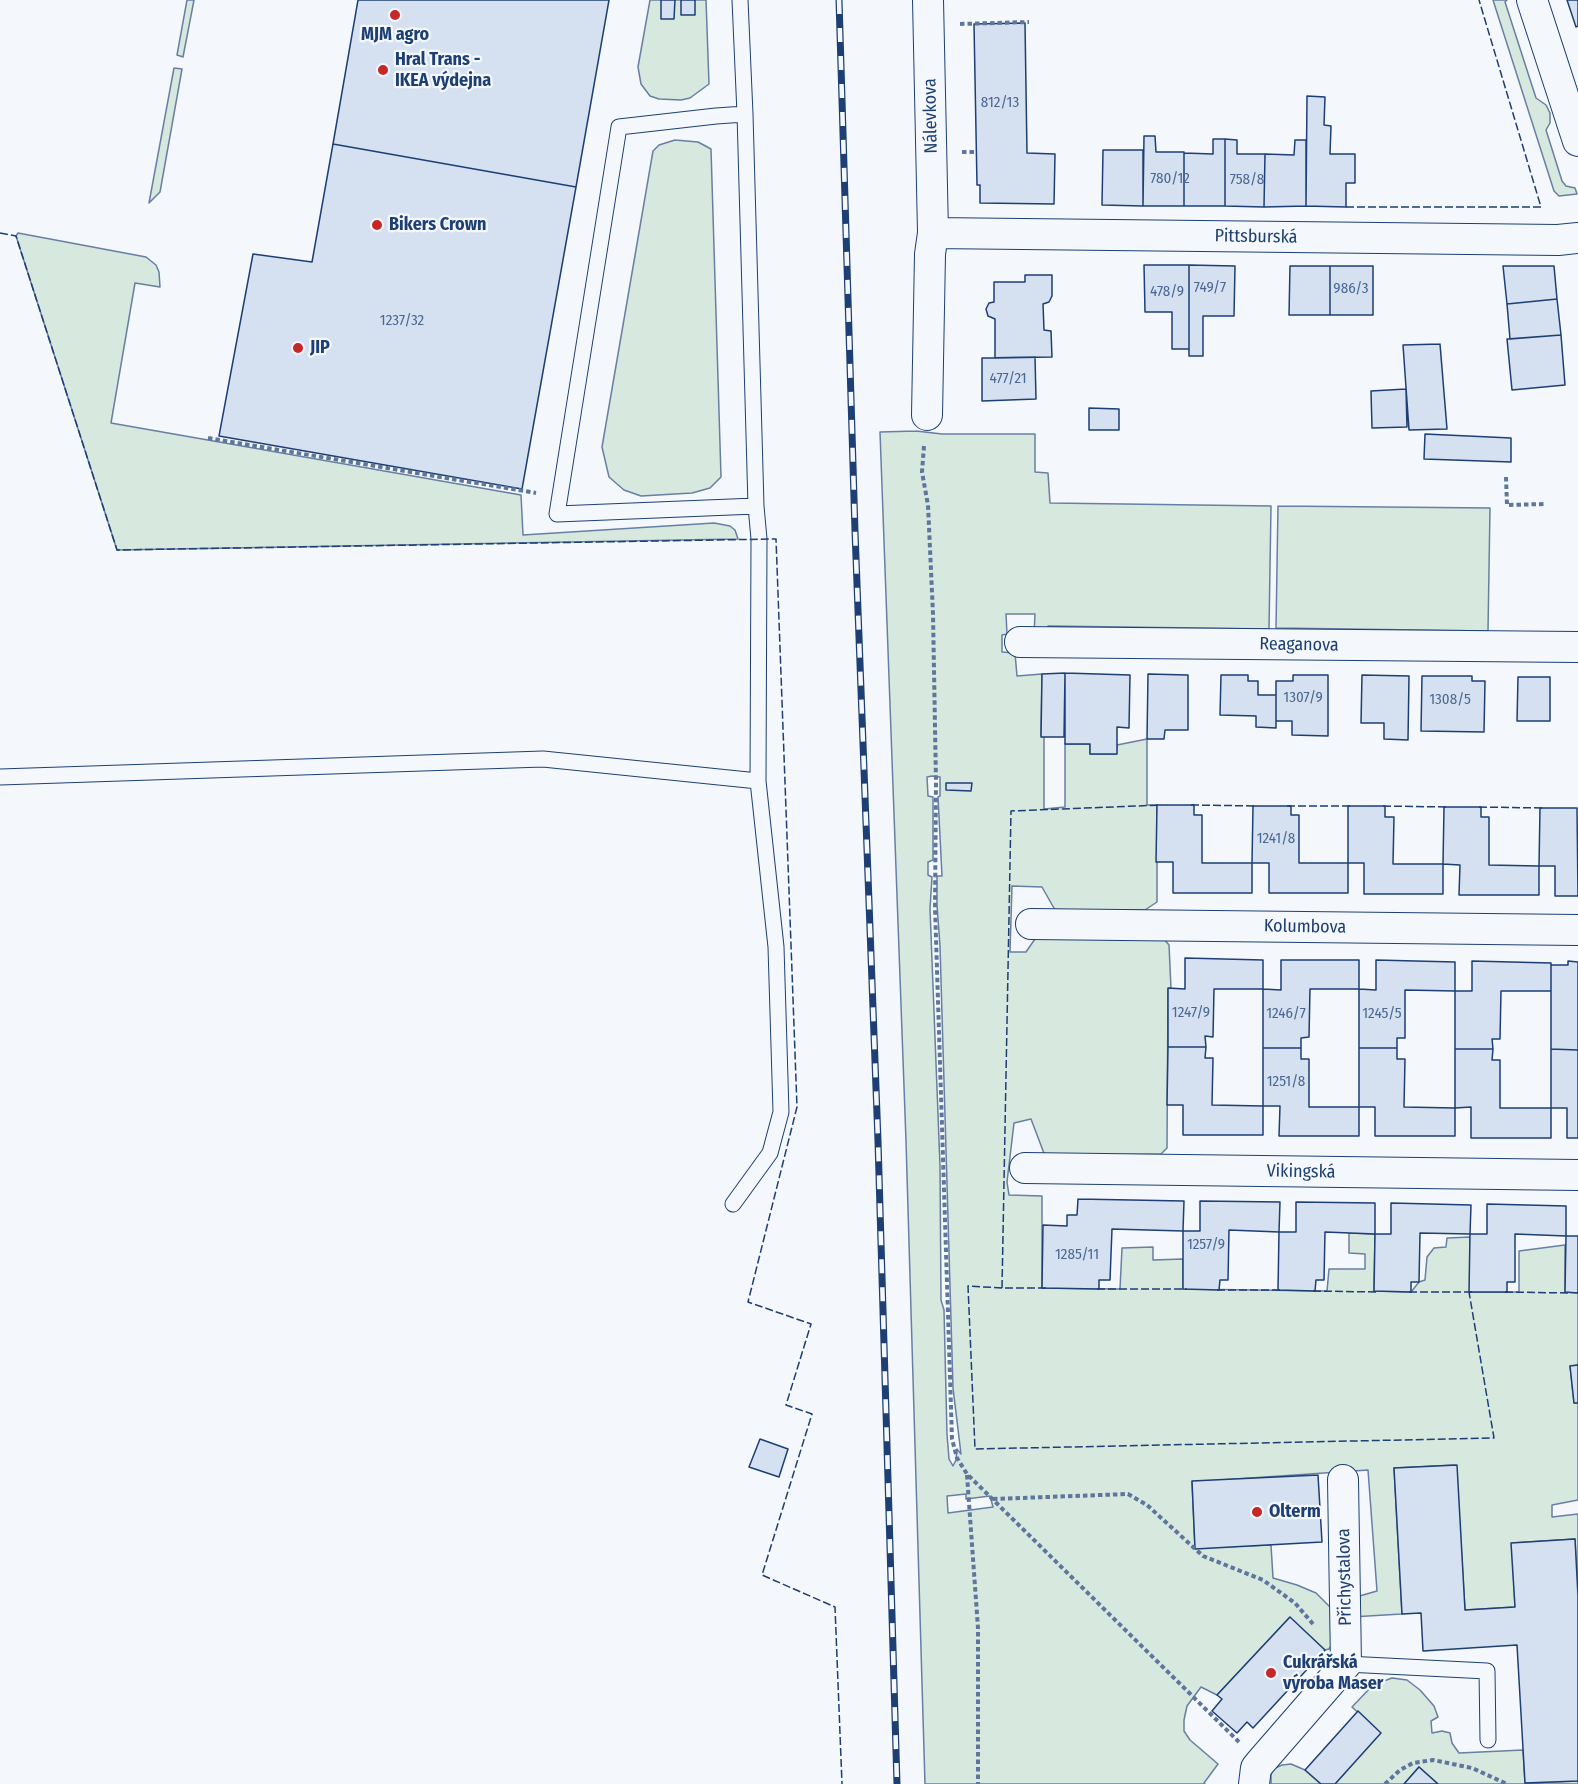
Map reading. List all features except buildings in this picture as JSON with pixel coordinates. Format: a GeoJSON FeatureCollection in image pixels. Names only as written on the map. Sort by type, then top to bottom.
{"type":"FeatureCollection","features":[{"type":"Feature","properties":{"kind":"street","name":"Nálevkova"},"geometry":{"type":"LineString","coordinates":[[927,415],[930,254],[933,233],[928,0]]}},
{"type":"Feature","properties":{"kind":"street"},"geometry":{"type":"LineString","coordinates":[[1532,0],[1578,141]]}},
{"type":"Feature","properties":{"kind":"street","name":"Pittsburská"},"geometry":{"type":"LineString","coordinates":[[933,233],[1558,240],[1578,238]]}},
{"type":"Feature","properties":{"kind":"street","name":"Reaganova"},"geometry":{"type":"LineString","coordinates":[[1020,642],[1578,647]]}},
{"type":"Feature","properties":{"kind":"street","name":"Kolumbova"},"geometry":{"type":"LineString","coordinates":[[1031,924],[1578,930]]}},
{"type":"Feature","properties":{"kind":"street","name":"Vikingská"},"geometry":{"type":"LineString","coordinates":[[1025,1168],[1578,1175]]}},
{"type":"Feature","properties":{"kind":"street","name":"Přichystalova"},"geometry":{"type":"LineString","coordinates":[[1343,1480],[1346,1664]]}},
{"type":"Feature","properties":{"kind":"street"},"geometry":{"type":"LineString","coordinates":[[1257,1773],[1346,1664]]}},
{"type":"Feature","properties":{"kind":"lane"},"geometry":{"type":"LineString","coordinates":[[733,1203],[770,1153],[781,1112],[776,947],[758,782],[759,539],[756,507],[740,0]]}},
{"type":"Feature","properties":{"kind":"lane"},"geometry":{"type":"LineString","coordinates":[[745,114],[619,127],[557,514],[756,507]]}},
{"type":"Feature","properties":{"kind":"lane"},"geometry":{"type":"LineString","coordinates":[[0,777],[543,759],[758,782]]}},
{"type":"Feature","properties":{"kind":"lane"},"geometry":{"type":"LineString","coordinates":[[1346,1664],[1487,1671],[1488,1740]]}},
{"type":"Feature","properties":{"kind":"path"},"geometry":{"type":"LineString","coordinates":[[954,25],[975,22],[1029,22]]}},
{"type":"Feature","properties":{"kind":"path"},"geometry":{"type":"LineString","coordinates":[[927,415],[922,472],[928,505],[933,614],[935,907],[952,1439],[957,1458],[967,1474],[1257,1773]]}},
{"type":"Feature","properties":{"kind":"path"},"geometry":{"type":"LineString","coordinates":[[208,438],[521,492],[559,496]]}},
{"type":"Feature","properties":{"kind":"path"},"geometry":{"type":"LineString","coordinates":[[1506,477],[1507,505],[1545,504]]}},
{"type":"Feature","properties":{"kind":"path"},"geometry":{"type":"LineString","coordinates":[[967,1474],[978,1628],[978,1784]]}},
{"type":"Feature","properties":{"kind":"path"},"geometry":{"type":"LineString","coordinates":[[992,1499],[1128,1494],[1147,1505],[1203,1556],[1263,1580],[1296,1603],[1346,1664]]}},
{"type":"Feature","properties":{"kind":"path"},"geometry":{"type":"LineString","coordinates":[[1385,1784],[1400,1770],[1413,1763],[1433,1760],[1472,1768],[1507,1784]]}},
{"type":"Feature","properties":{"kind":"shaded area"},"geometry":{"type":"Polygon","coordinates":[[[187,0],[194,0],[183,57],[177,55],[187,0]]]}},
{"type":"Feature","properties":{"kind":"shaded area"},"geometry":{"type":"Polygon","coordinates":[[[650,0],[706,0],[709,84],[690,98],[659,99],[650,96],[641,84],[638,67],[650,0]]]}},
{"type":"Feature","properties":{"kind":"shaded area"},"geometry":{"type":"Polygon","coordinates":[[[1493,0],[1507,0],[1505,2],[1536,98],[1546,105],[1550,113],[1550,123],[1546,130],[1562,181],[1566,186],[1575,188],[1577,194],[1559,196],[1554,191],[1493,0]]]}},
{"type":"Feature","properties":{"kind":"shaded area"},"geometry":{"type":"Polygon","coordinates":[[[174,68],[182,69],[160,192],[149,203],[174,68]]]}},
{"type":"Feature","properties":{"kind":"shaded area"},"geometry":{"type":"Polygon","coordinates":[[[675,140],[698,142],[711,149],[721,477],[710,488],[692,493],[641,496],[624,490],[609,477],[602,447],[653,151],[659,145],[675,140]]]}},
{"type":"Feature","properties":{"kind":"shaded area"},"geometry":{"type":"Polygon","coordinates":[[[18,233],[146,257],[156,265],[160,287],[135,283],[111,423],[521,495],[523,535],[714,523],[730,526],[735,530],[738,539],[117,550],[16,236],[18,233]]]}},
{"type":"Feature","properties":{"kind":"shaded area"},"geometry":{"type":"Polygon","coordinates":[[[880,432],[1035,434],[1035,472],[1048,473],[1050,503],[1271,506],[1269,629],[1048,626],[1050,634],[1034,634],[1035,614],[1006,614],[1007,634],[1002,635],[1002,652],[1015,653],[1017,676],[1042,674],[1041,736],[1044,737],[1044,809],[1065,807],[1065,744],[1090,744],[1090,754],[1116,754],[1117,745],[1147,739],[1147,805],[1157,805],[1157,902],[1145,910],[1055,910],[1042,887],[1012,886],[1010,952],[1026,952],[1037,936],[1164,939],[1169,945],[1171,988],[1168,989],[1167,1148],[1161,1154],[1045,1156],[1031,1119],[1014,1123],[1007,1182],[1009,1195],[1042,1196],[1042,1288],[1120,1289],[1122,1248],[1153,1247],[1153,1260],[1183,1259],[1183,1289],[1327,1291],[1329,1269],[1365,1269],[1365,1254],[1349,1253],[1349,1233],[1375,1234],[1374,1291],[1411,1292],[1419,1282],[1425,1280],[1427,1257],[1434,1248],[1446,1247],[1447,1238],[1470,1237],[1470,1292],[1519,1292],[1519,1251],[1565,1245],[1565,1292],[1578,1293],[1578,1365],[1570,1366],[1574,1403],[1578,1403],[1578,1500],[1552,1505],[1552,1517],[1578,1514],[1578,1596],[1575,1539],[1512,1543],[1515,1607],[1465,1610],[1456,1465],[1394,1468],[1402,1614],[1351,1617],[1356,1597],[1377,1591],[1368,1470],[1192,1482],[1195,1548],[1271,1545],[1273,1578],[1316,1593],[1332,1609],[1338,1635],[1329,1649],[1325,1650],[1289,1618],[1217,1695],[1201,1687],[1187,1706],[1184,1731],[1190,1740],[1218,1764],[1205,1784],[925,1784],[906,1141],[880,432]],[[927,777],[928,796],[933,797],[933,860],[928,862],[928,875],[932,877],[930,909],[940,1166],[941,1300],[944,1310],[947,1434],[949,1459],[953,1466],[957,1449],[961,1454],[953,1388],[937,905],[937,876],[942,876],[938,797],[940,796],[940,777],[927,777]],[[966,1494],[947,1496],[948,1513],[993,1507],[990,1496],[966,1499],[966,1494]]]}},
{"type":"Feature","properties":{"kind":"shaded area"},"geometry":{"type":"Polygon","coordinates":[[[1278,506],[1490,508],[1488,631],[1276,628],[1278,506]]]}},
{"type":"Feature","properties":{"kind":"shaded area"},"geometry":{"type":"Polygon","coordinates":[[[1392,1678],[1407,1680],[1420,1690],[1434,1706],[1438,1717],[1431,1721],[1432,1733],[1442,1731],[1450,1733],[1452,1743],[1459,1753],[1523,1750],[1525,1783],[1578,1781],[1578,1784],[1438,1784],[1419,1767],[1404,1784],[1335,1784],[1380,1733],[1352,1707],[1373,1685],[1392,1678]]]}},
{"type":"Feature","properties":{"kind":"shaded area"},"geometry":{"type":"Polygon","coordinates":[[[1291,1764],[1305,1770],[1321,1784],[1271,1784],[1273,1769],[1291,1764]]]}},
{"type":"Feature","properties":{"kind":"railway"},"geometry":{"type":"LineString","coordinates":[[839,0],[855,531],[878,1141],[897,1784]]}},
{"type":"Feature","properties":{"kind":"fence"},"geometry":{"type":"LineString","coordinates":[[1346,207],[1541,207],[1479,0]]}},
{"type":"Feature","properties":{"kind":"fence"},"geometry":{"type":"LineString","coordinates":[[0,233],[16,236],[117,550],[776,539],[797,1107],[748,1302],[811,1324],[786,1405],[812,1414],[762,1575],[835,1607],[842,1784]]}},
{"type":"Feature","properties":{"kind":"fence"},"geometry":{"type":"LineString","coordinates":[[1046,1288],[1002,1288],[1011,811],[1161,805]]}},
{"type":"Feature","properties":{"kind":"fence"},"geometry":{"type":"LineString","coordinates":[[1191,805],[1257,806]]}},
{"type":"Feature","properties":{"kind":"fence"},"geometry":{"type":"LineString","coordinates":[[1287,806],[1350,806]]}},
{"type":"Feature","properties":{"kind":"fence"},"geometry":{"type":"LineString","coordinates":[[1383,806],[1446,807]]}},
{"type":"Feature","properties":{"kind":"fence"},"geometry":{"type":"LineString","coordinates":[[1479,807],[1542,808]]}},
{"type":"Feature","properties":{"kind":"fence"},"geometry":{"type":"LineString","coordinates":[[1002,1288],[968,1286],[975,1449],[1494,1438],[1469,1292]]}},
{"type":"Feature","properties":{"kind":"fence"},"geometry":{"type":"LineString","coordinates":[[1097,1289],[1187,1289]]}},
{"type":"Feature","properties":{"kind":"fence"},"geometry":{"type":"LineString","coordinates":[[1217,1290],[1280,1290]]}},
{"type":"Feature","properties":{"kind":"fence"},"geometry":{"type":"LineString","coordinates":[[1313,1291],[1376,1292]]}},
{"type":"Feature","properties":{"kind":"fence"},"geometry":{"type":"LineString","coordinates":[[1409,1292],[1472,1292]]}},
{"type":"Feature","properties":{"kind":"fence"},"geometry":{"type":"LineString","coordinates":[[1505,1292],[1568,1293]]}},
{"type":"Feature","properties":{"kind":"place","name":"MJM agro"},"geometry":{"type":"Point","coordinates":[395,15]}},
{"type":"Feature","properties":{"kind":"place","name":"Hral Trans - IKEA výdejna"},"geometry":{"type":"Point","coordinates":[383,70]}},
{"type":"Feature","properties":{"kind":"place","name":"Bikers Crown"},"geometry":{"type":"Point","coordinates":[377,225]}},
{"type":"Feature","properties":{"kind":"place","name":"JIP"},"geometry":{"type":"Point","coordinates":[298,348]}},
{"type":"Feature","properties":{"kind":"place","name":"Olterm"},"geometry":{"type":"Point","coordinates":[1257,1512]}},
{"type":"Feature","properties":{"kind":"place","name":"Cukrářská výroba Maser"},"geometry":{"type":"Point","coordinates":[1271,1673]}}]}
